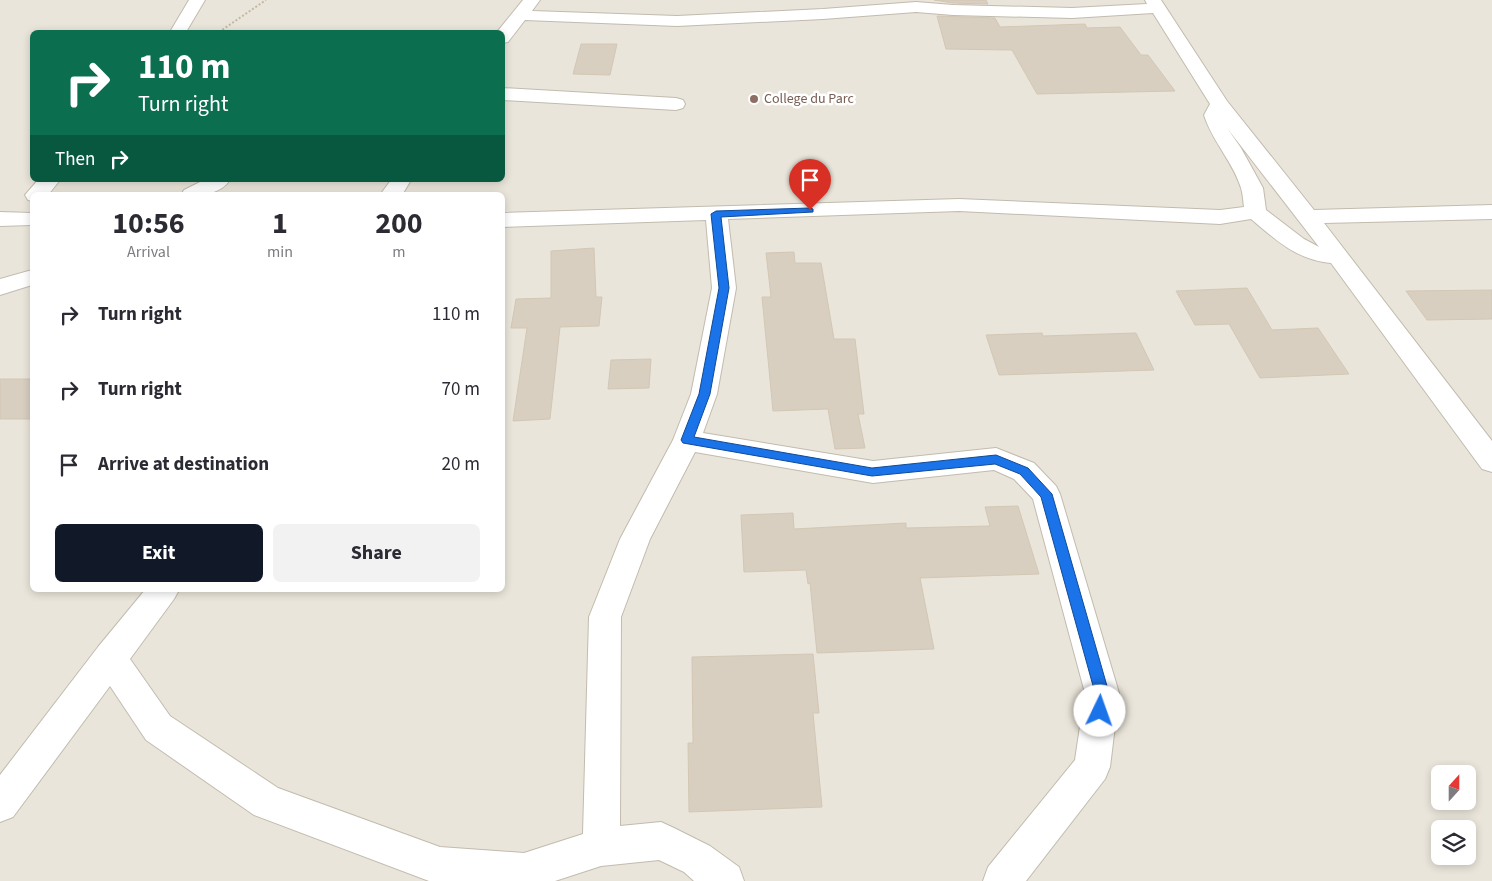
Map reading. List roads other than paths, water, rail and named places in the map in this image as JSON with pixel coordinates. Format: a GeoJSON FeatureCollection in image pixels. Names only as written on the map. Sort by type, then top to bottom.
{"type":"FeatureCollection","features":[{"type":"Feature","properties":{"kind":"street"},"geometry":{"type":"LineString","coordinates":[[179,30],[197,0]]}},
{"type":"Feature","properties":{"kind":"street"},"geometry":{"type":"LineString","coordinates":[[505,32],[532,0]]}},
{"type":"Feature","properties":{"kind":"street"},"geometry":{"type":"LineString","coordinates":[[521,15],[595,20],[677,21],[824,14],[896,7],[1072,12],[1156,4],[1219,104],[1339,257],[1492,461]]}},
{"type":"Feature","properties":{"kind":"street"},"geometry":{"type":"LineString","coordinates":[[505,94],[676,104]]}},
{"type":"Feature","properties":{"kind":"street"},"geometry":{"type":"LineString","coordinates":[[1219,104],[1214,115],[1218,129],[1231,148],[1252,188],[1255,212],[1296,244],[1317,255],[1339,257]]}},
{"type":"Feature","properties":{"kind":"street"},"geometry":{"type":"LineString","coordinates":[[39,192],[48,182]]}},
{"type":"Feature","properties":{"kind":"street"},"geometry":{"type":"LineString","coordinates":[[198,192],[216,182]]}},
{"type":"Feature","properties":{"kind":"street"},"geometry":{"type":"LineString","coordinates":[[15,219],[30,200]]}},
{"type":"Feature","properties":{"kind":"street"},"geometry":{"type":"LineString","coordinates":[[505,220],[959,205],[1220,217],[1255,212]]}},
{"type":"Feature","properties":{"kind":"street"},"geometry":{"type":"LineString","coordinates":[[1308,217],[1492,212]]}},
{"type":"Feature","properties":{"kind":"street"},"geometry":{"type":"LineString","coordinates":[[601,847],[605,617],[635,539],[687,440],[704,394],[724,288],[716,214]]}},
{"type":"Feature","properties":{"kind":"street"},"geometry":{"type":"LineString","coordinates":[[0,287],[30,278]]}},
{"type":"Feature","properties":{"kind":"street"},"geometry":{"type":"LineString","coordinates":[[687,440],[872,472],[996,459],[1024,471],[1046,494],[1102,693],[1092,767],[1002,881]]}},
{"type":"Feature","properties":{"kind":"street"},"geometry":{"type":"LineString","coordinates":[[0,804],[110,657],[161,592]]}},
{"type":"Feature","properties":{"kind":"street"},"geometry":{"type":"LineString","coordinates":[[110,657],[158,728],[267,802],[440,866],[524,872],[601,847],[661,841],[697,859],[725,881]]}},
{"type":"Feature","properties":{"kind":"place","name":"College du Parc"},"geometry":{"type":"Point","coordinates":[754,99]}}]}
